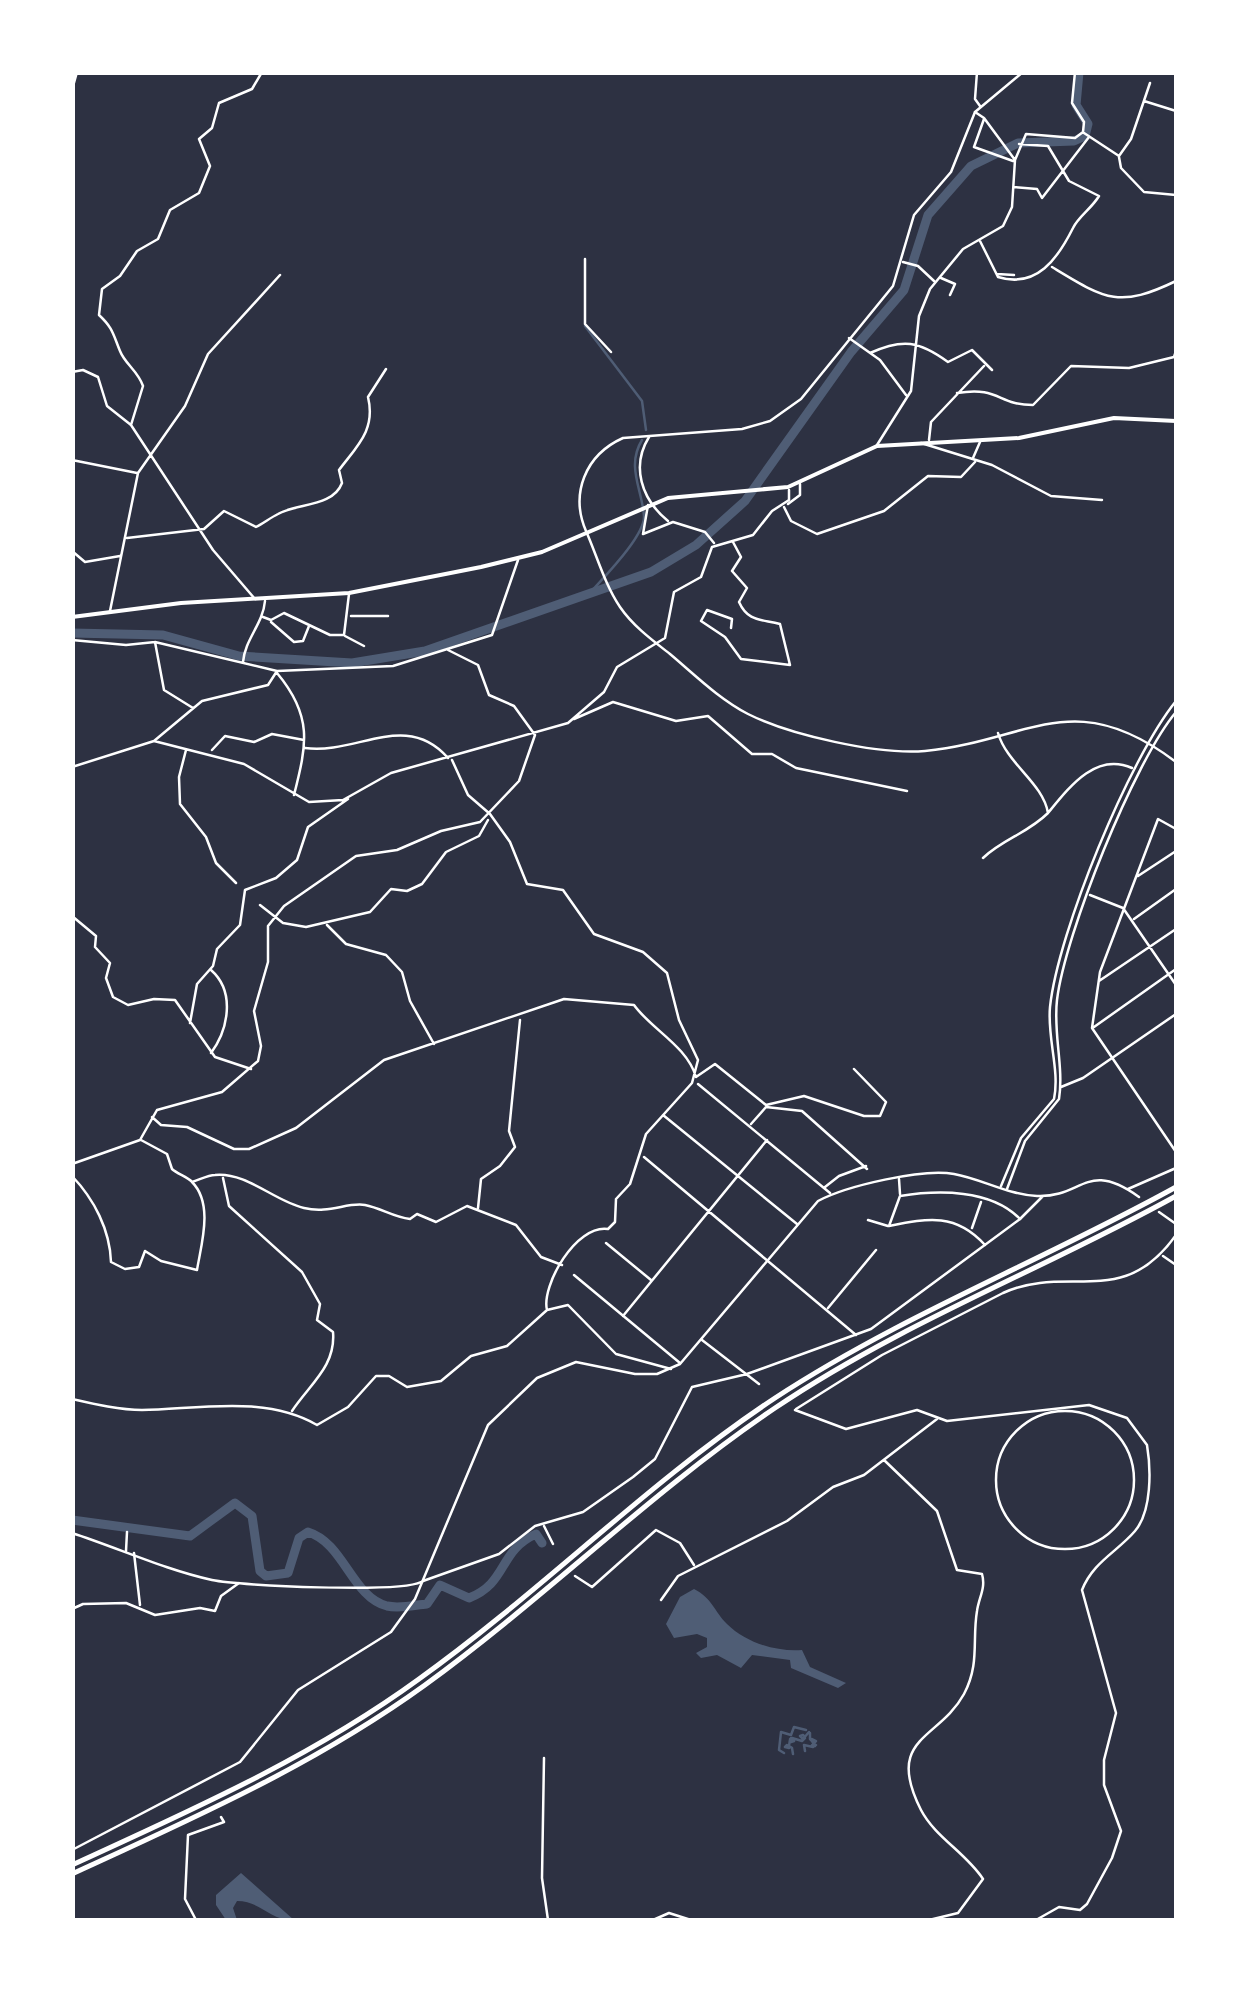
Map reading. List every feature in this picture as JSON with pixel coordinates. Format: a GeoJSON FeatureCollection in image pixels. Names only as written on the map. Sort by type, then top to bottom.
{"type":"FeatureCollection","features":[{"type":"Feature","properties":{"kind":"highway"},"geometry":{"type":"LineString","coordinates":[[72,1865],[276,1768],[382,1705],[477,1635],[700,1452],[810,1376],[900,1325],[1176,1187]]}},
{"type":"Feature","properties":{"kind":"highway"},"geometry":{"type":"LineString","coordinates":[[72,1874],[246,1793],[387,1711],[494,1632],[705,1459],[815,1382],[904,1332],[1176,1196]]}},
{"type":"Feature","properties":{"kind":"main road"},"geometry":{"type":"LineString","coordinates":[[72,617],[348,592],[518,559],[649,505],[788,487],[877,446],[1031,437],[1114,418],[1176,422]]}},
{"type":"Feature","properties":{"kind":"street"},"geometry":{"type":"LineString","coordinates":[[72,90],[78,72]]}},
{"type":"Feature","properties":{"kind":"street"},"geometry":{"type":"LineString","coordinates":[[130,425],[144,386],[135,367],[120,353],[114,329],[99,315],[102,288],[120,276],[136,250],[158,239],[170,210],[200,193],[210,166],[199,139],[212,128],[219,103],[252,90],[262,72]]}},
{"type":"Feature","properties":{"kind":"street"},"geometry":{"type":"LineString","coordinates":[[978,72],[975,99],[980,106]]}},
{"type":"Feature","properties":{"kind":"street"},"geometry":{"type":"LineString","coordinates":[[1022,72],[975,112],[951,172],[914,215],[905,263],[893,286],[802,399],[770,421],[742,430],[649,436],[612,443],[592,464],[577,500],[586,532],[620,607],[659,645],[734,706],[784,727],[900,751],[942,748],[1071,719],[1098,724],[1146,742],[1176,762]]}},
{"type":"Feature","properties":{"kind":"street"},"geometry":{"type":"LineString","coordinates":[[1014,187],[1032,188],[1042,198],[1065,172],[1086,134],[1072,102],[1075,72]]}},
{"type":"Feature","properties":{"kind":"street"},"geometry":{"type":"LineString","coordinates":[[1150,83],[1131,138],[1119,156],[1121,168],[1144,192],[1176,195]]}},
{"type":"Feature","properties":{"kind":"street"},"geometry":{"type":"LineString","coordinates":[[1143,100],[1176,111]]}},
{"type":"Feature","properties":{"kind":"street"},"geometry":{"type":"LineString","coordinates":[[975,112],[984,118],[1015,161]]}},
{"type":"Feature","properties":{"kind":"street"},"geometry":{"type":"LineString","coordinates":[[984,118],[974,147],[1015,161]]}},
{"type":"Feature","properties":{"kind":"street"},"geometry":{"type":"LineString","coordinates":[[877,446],[908,396],[918,343],[918,316],[935,282],[954,258],[994,234],[1009,218],[1019,144],[1026,134],[1075,138],[1086,134]]}},
{"type":"Feature","properties":{"kind":"street"},"geometry":{"type":"LineString","coordinates":[[1086,134],[1119,156]]}},
{"type":"Feature","properties":{"kind":"street"},"geometry":{"type":"LineString","coordinates":[[979,240],[993,272],[1016,280],[1050,266],[1073,226],[1099,196],[1069,181],[1044,144],[1019,144]]}},
{"type":"Feature","properties":{"kind":"street"},"geometry":{"type":"LineString","coordinates":[[585,259],[585,324],[611,352]]}},
{"type":"Feature","properties":{"kind":"street"},"geometry":{"type":"LineString","coordinates":[[905,263],[918,266],[935,282]]}},
{"type":"Feature","properties":{"kind":"street"},"geometry":{"type":"LineString","coordinates":[[1050,266],[1091,293],[1118,299],[1152,295],[1176,281]]}},
{"type":"Feature","properties":{"kind":"street"},"geometry":{"type":"LineString","coordinates":[[993,272],[1014,275]]}},
{"type":"Feature","properties":{"kind":"street"},"geometry":{"type":"LineString","coordinates":[[110,611],[138,473],[192,395],[208,354],[280,276]]}},
{"type":"Feature","properties":{"kind":"street"},"geometry":{"type":"LineString","coordinates":[[940,277],[955,284],[950,295]]}},
{"type":"Feature","properties":{"kind":"street"},"geometry":{"type":"LineString","coordinates":[[849,338],[870,353],[908,396]]}},
{"type":"Feature","properties":{"kind":"street"},"geometry":{"type":"LineString","coordinates":[[870,353],[891,344],[918,343],[948,362],[972,350],[992,370]]}},
{"type":"Feature","properties":{"kind":"street"},"geometry":{"type":"LineString","coordinates":[[957,393],[991,390],[1011,405],[1033,404],[1071,366],[1129,368],[1174,357],[1176,352]]}},
{"type":"Feature","properties":{"kind":"street"},"geometry":{"type":"LineString","coordinates":[[930,442],[931,422],[986,364]]}},
{"type":"Feature","properties":{"kind":"street"},"geometry":{"type":"LineString","coordinates":[[125,538],[199,529],[224,511],[256,526],[283,512],[314,506],[338,492],[342,483],[338,470],[357,451],[370,422],[368,397],[386,369]]}},
{"type":"Feature","properties":{"kind":"street"},"geometry":{"type":"LineString","coordinates":[[72,372],[98,377],[107,406],[130,425],[199,529],[256,600]]}},
{"type":"Feature","properties":{"kind":"street"},"geometry":{"type":"LineString","coordinates":[[649,436],[638,452],[637,473],[649,505],[644,534],[670,522]]}},
{"type":"Feature","properties":{"kind":"street"},"geometry":{"type":"LineString","coordinates":[[788,487],[785,504],[791,521],[817,534],[884,511],[928,476],[961,477],[973,461],[979,441]]}},
{"type":"Feature","properties":{"kind":"street"},"geometry":{"type":"LineString","coordinates":[[920,442],[992,466],[1051,496],[1102,500]]}},
{"type":"Feature","properties":{"kind":"street"},"geometry":{"type":"LineString","coordinates":[[72,460],[138,473]]}},
{"type":"Feature","properties":{"kind":"street"},"geometry":{"type":"LineString","coordinates":[[715,544],[754,535],[785,504],[800,495],[799,483]]}},
{"type":"Feature","properties":{"kind":"street"},"geometry":{"type":"LineString","coordinates":[[649,505],[670,522],[705,532],[715,544]]}},
{"type":"Feature","properties":{"kind":"street"},"geometry":{"type":"LineString","coordinates":[[731,628],[732,619],[707,610],[701,621],[724,637],[741,659],[790,666],[780,624],[754,620],[744,611],[740,602],[747,588],[732,571],[741,556],[734,551],[733,540]]}},
{"type":"Feature","properties":{"kind":"street"},"geometry":{"type":"LineString","coordinates":[[574,719],[604,692],[617,668],[659,645],[670,629],[674,592],[701,577],[715,544]]}},
{"type":"Feature","properties":{"kind":"street"},"geometry":{"type":"LineString","coordinates":[[72,551],[85,562],[120,556]]}},
{"type":"Feature","properties":{"kind":"street"},"geometry":{"type":"LineString","coordinates":[[72,640],[126,645],[155,642],[277,671],[375,669],[492,635],[518,559]]}},
{"type":"Feature","properties":{"kind":"street"},"geometry":{"type":"LineString","coordinates":[[344,635],[349,616],[348,592]]}},
{"type":"Feature","properties":{"kind":"street"},"geometry":{"type":"LineString","coordinates":[[243,664],[244,652],[263,617],[265,599]]}},
{"type":"Feature","properties":{"kind":"street"},"geometry":{"type":"LineString","coordinates":[[270,620],[284,613],[364,646]]}},
{"type":"Feature","properties":{"kind":"street"},"geometry":{"type":"LineString","coordinates":[[349,616],[388,616]]}},
{"type":"Feature","properties":{"kind":"street"},"geometry":{"type":"LineString","coordinates":[[263,617],[294,642],[303,641],[309,626]]}},
{"type":"Feature","properties":{"kind":"street"},"geometry":{"type":"LineString","coordinates":[[155,642],[164,690],[194,708]]}},
{"type":"Feature","properties":{"kind":"street"},"geometry":{"type":"LineString","coordinates":[[448,650],[478,665],[489,696],[514,706],[536,735]]}},
{"type":"Feature","properties":{"kind":"street"},"geometry":{"type":"LineString","coordinates":[[72,767],[154,741],[202,702],[268,686],[277,671]]}},
{"type":"Feature","properties":{"kind":"street"},"geometry":{"type":"LineString","coordinates":[[277,671],[303,711],[306,740],[294,795]]}},
{"type":"Feature","properties":{"kind":"street"},"geometry":{"type":"LineString","coordinates":[[1000,1188],[1022,1138],[1054,1100],[1049,1047],[1054,981],[1134,768],[1146,742],[1176,700]]}},
{"type":"Feature","properties":{"kind":"street"},"geometry":{"type":"LineString","coordinates":[[190,1022],[197,984],[210,970],[217,949],[240,925],[245,890],[284,873],[302,854],[308,828],[392,773],[536,735],[613,702],[676,721],[708,716],[752,754],[772,754],[796,768],[907,792]]}},
{"type":"Feature","properties":{"kind":"street"},"geometry":{"type":"LineString","coordinates":[[1007,1190],[1025,1142],[1059,1099],[1061,1087],[1054,1045],[1057,1001],[1090,895],[1152,746],[1176,712]]}},
{"type":"Feature","properties":{"kind":"street"},"geometry":{"type":"LineString","coordinates":[[998,733],[1006,756],[1043,798],[1048,813]]}},
{"type":"Feature","properties":{"kind":"street"},"geometry":{"type":"LineString","coordinates":[[212,752],[224,736],[254,742],[272,734],[306,740]]}},
{"type":"Feature","properties":{"kind":"street"},"geometry":{"type":"LineString","coordinates":[[305,748],[400,735],[433,741],[450,759],[468,795],[490,814],[510,842],[528,884],[563,890],[594,934],[643,952],[667,973],[679,1020],[698,1060],[696,1077]]}},
{"type":"Feature","properties":{"kind":"street"},"geometry":{"type":"LineString","coordinates":[[260,904],[291,925],[326,924],[370,912],[390,889],[407,892],[422,884],[446,852],[478,836],[490,814],[528,767],[536,735]]}},
{"type":"Feature","properties":{"kind":"street"},"geometry":{"type":"LineString","coordinates":[[154,741],[212,752],[266,775],[294,795],[320,803],[348,799]]}},
{"type":"Feature","properties":{"kind":"street"},"geometry":{"type":"LineString","coordinates":[[186,749],[179,777],[180,804],[206,836],[216,863],[236,882]]}},
{"type":"Feature","properties":{"kind":"street"},"geometry":{"type":"LineString","coordinates":[[983,858],[1004,842],[1031,831],[1068,789],[1103,763],[1116,760],[1134,768]]}},
{"type":"Feature","properties":{"kind":"street"},"geometry":{"type":"LineString","coordinates":[[72,1164],[140,1140],[152,1117],[166,1105],[222,1092],[252,1070],[261,1054],[254,1012],[268,962],[266,938],[273,916],[302,891],[356,856],[397,850],[441,831],[480,822],[490,814]]}},
{"type":"Feature","properties":{"kind":"street"},"geometry":{"type":"LineString","coordinates":[[1176,829],[1158,819],[1098,981],[1092,1028],[1176,1152]]}},
{"type":"Feature","properties":{"kind":"street"},"geometry":{"type":"LineString","coordinates":[[1136,877],[1176,851]]}},
{"type":"Feature","properties":{"kind":"street"},"geometry":{"type":"LineString","coordinates":[[1132,920],[1176,890]]}},
{"type":"Feature","properties":{"kind":"street"},"geometry":{"type":"LineString","coordinates":[[1090,895],[1123,908],[1176,985]]}},
{"type":"Feature","properties":{"kind":"street"},"geometry":{"type":"LineString","coordinates":[[72,916],[96,936],[95,947],[110,963],[106,978],[113,996],[128,1005],[170,999],[211,1052],[252,1070]]}},
{"type":"Feature","properties":{"kind":"street"},"geometry":{"type":"LineString","coordinates":[[326,924],[346,944],[386,955],[402,972],[410,1001],[435,1045]]}},
{"type":"Feature","properties":{"kind":"street"},"geometry":{"type":"LineString","coordinates":[[1098,981],[1176,930]]}},
{"type":"Feature","properties":{"kind":"street"},"geometry":{"type":"LineString","coordinates":[[1092,1028],[1176,969]]}},
{"type":"Feature","properties":{"kind":"street"},"geometry":{"type":"LineString","coordinates":[[210,970],[223,986],[228,1018],[222,1038],[211,1052]]}},
{"type":"Feature","properties":{"kind":"street"},"geometry":{"type":"LineString","coordinates":[[152,1117],[161,1126],[187,1127],[234,1149],[249,1149],[296,1128],[384,1060],[564,1000],[634,1005],[643,1020],[686,1058],[696,1077]]}},
{"type":"Feature","properties":{"kind":"street"},"geometry":{"type":"LineString","coordinates":[[1061,1087],[1176,1014]]}},
{"type":"Feature","properties":{"kind":"street"},"geometry":{"type":"LineString","coordinates":[[478,1210],[481,1179],[500,1166],[515,1146],[509,1131],[520,1017]]}},
{"type":"Feature","properties":{"kind":"street"},"geometry":{"type":"LineString","coordinates":[[547,1310],[546,1296],[579,1236],[613,1226],[618,1212],[616,1199],[630,1184],[640,1146],[696,1077],[716,1064],[766,1105],[804,1096],[864,1116],[880,1116],[886,1102],[854,1069]]}},
{"type":"Feature","properties":{"kind":"street"},"geometry":{"type":"LineString","coordinates":[[698,1084],[831,1194]]}},
{"type":"Feature","properties":{"kind":"street"},"geometry":{"type":"LineString","coordinates":[[750,1126],[766,1107],[795,1108],[867,1167],[839,1176],[824,1188]]}},
{"type":"Feature","properties":{"kind":"street"},"geometry":{"type":"LineString","coordinates":[[663,1114],[797,1224]]}},
{"type":"Feature","properties":{"kind":"street"},"geometry":{"type":"LineString","coordinates":[[140,1140],[166,1152],[173,1172],[192,1182],[223,1176],[253,1183],[304,1208],[332,1212],[351,1204],[366,1205],[389,1216],[410,1219],[418,1214],[436,1222],[467,1206],[516,1225],[541,1257],[562,1265]]}},
{"type":"Feature","properties":{"kind":"street"},"geometry":{"type":"LineString","coordinates":[[623,1316],[767,1140]]}},
{"type":"Feature","properties":{"kind":"street"},"geometry":{"type":"LineString","coordinates":[[644,1157],[857,1336]]}},
{"type":"Feature","properties":{"kind":"street"},"geometry":{"type":"LineString","coordinates":[[1128,1190],[1176,1168]]}},
{"type":"Feature","properties":{"kind":"street"},"geometry":{"type":"LineString","coordinates":[[72,1850],[204,1782],[250,1753],[279,1709],[298,1690],[380,1640],[408,1612],[488,1425],[537,1378],[576,1362],[636,1374],[672,1369],[680,1364],[797,1224],[831,1194],[948,1172],[1007,1190],[1043,1196],[1096,1180],[1128,1190],[1139,1198]]}},
{"type":"Feature","properties":{"kind":"street"},"geometry":{"type":"LineString","coordinates":[[72,1176],[90,1196],[108,1232],[112,1262],[125,1268],[139,1267],[145,1251],[161,1261],[197,1270],[205,1222],[192,1182]]}},
{"type":"Feature","properties":{"kind":"street"},"geometry":{"type":"LineString","coordinates":[[223,1176],[221,1186],[229,1206],[302,1272],[320,1304],[318,1320],[333,1332],[334,1354],[316,1384],[290,1413]]}},
{"type":"Feature","properties":{"kind":"street"},"geometry":{"type":"LineString","coordinates":[[890,1226],[900,1196],[899,1179]]}},
{"type":"Feature","properties":{"kind":"street"},"geometry":{"type":"LineString","coordinates":[[900,1196],[952,1191],[1012,1210],[1020,1218]]}},
{"type":"Feature","properties":{"kind":"street"},"geometry":{"type":"LineString","coordinates":[[72,1533],[208,1579],[412,1587],[499,1554],[534,1526],[583,1512],[655,1459],[692,1386],[747,1374],[857,1336],[894,1316],[924,1287],[986,1245],[1043,1196]]}},
{"type":"Feature","properties":{"kind":"street"},"geometry":{"type":"LineString","coordinates":[[971,1230],[981,1200]]}},
{"type":"Feature","properties":{"kind":"street"},"geometry":{"type":"LineString","coordinates":[[1159,1212],[1176,1224]]}},
{"type":"Feature","properties":{"kind":"street"},"geometry":{"type":"LineString","coordinates":[[868,1220],[890,1226],[947,1218],[971,1230],[986,1245]]}},
{"type":"Feature","properties":{"kind":"street"},"geometry":{"type":"LineString","coordinates":[[1036,1920],[1059,1908],[1080,1910],[1087,1904],[1112,1858],[1121,1831],[1104,1784],[1104,1760],[1116,1713],[1082,1594],[1090,1573],[1134,1533],[1144,1516],[1147,1444],[1137,1428],[1120,1414],[1102,1407],[1067,1404],[981,1418],[938,1418],[912,1410],[846,1429],[795,1410],[897,1346],[1021,1285],[1071,1285],[1124,1277],[1144,1270],[1162,1255],[1176,1235]]}},
{"type":"Feature","properties":{"kind":"street"},"geometry":{"type":"LineString","coordinates":[[606,1243],[652,1281]]}},
{"type":"Feature","properties":{"kind":"street"},"geometry":{"type":"LineString","coordinates":[[827,1309],[876,1250]]}},
{"type":"Feature","properties":{"kind":"street"},"geometry":{"type":"LineString","coordinates":[[1162,1255],[1176,1265]]}},
{"type":"Feature","properties":{"kind":"street"},"geometry":{"type":"LineString","coordinates":[[574,1275],[680,1364]]}},
{"type":"Feature","properties":{"kind":"street"},"geometry":{"type":"LineString","coordinates":[[72,1399],[137,1410],[222,1404],[290,1413],[322,1424],[348,1408],[383,1374],[408,1386],[441,1381],[471,1356],[508,1346],[547,1310],[568,1304],[616,1354],[672,1369]]}},
{"type":"Feature","properties":{"kind":"street"},"geometry":{"type":"LineString","coordinates":[[702,1340],[759,1384]]}},
{"type":"Feature","properties":{"kind":"street"},"geometry":{"type":"LineString","coordinates":[[1064,1412],[1080,1413],[1111,1426],[1127,1449],[1133,1473],[1127,1508],[1115,1527],[1094,1542],[1066,1548],[1044,1545],[1012,1525],[998,1500],[995,1475],[1012,1435],[1031,1420],[1064,1412]]}},
{"type":"Feature","properties":{"kind":"street"},"geometry":{"type":"LineString","coordinates":[[1111,1426],[1120,1414]]}},
{"type":"Feature","properties":{"kind":"street"},"geometry":{"type":"LineString","coordinates":[[660,1600],[672,1581],[787,1521],[816,1496],[864,1475],[938,1418]]}},
{"type":"Feature","properties":{"kind":"street"},"geometry":{"type":"LineString","coordinates":[[884,1460],[936,1511],[956,1570],[982,1574],[984,1586],[976,1612],[978,1640],[966,1690],[915,1747],[909,1764],[928,1820],[982,1878],[958,1914],[928,1920]]}},
{"type":"Feature","properties":{"kind":"street"},"geometry":{"type":"LineString","coordinates":[[544,1525],[552,1544]]}},
{"type":"Feature","properties":{"kind":"street"},"geometry":{"type":"LineString","coordinates":[[574,1576],[592,1588],[656,1530],[680,1543],[695,1566]]}},
{"type":"Feature","properties":{"kind":"street"},"geometry":{"type":"LineString","coordinates":[[126,1550],[127,1532]]}},
{"type":"Feature","properties":{"kind":"street"},"geometry":{"type":"LineString","coordinates":[[134,1553],[140,1606]]}},
{"type":"Feature","properties":{"kind":"street"},"geometry":{"type":"LineString","coordinates":[[72,1609],[83,1604],[140,1606],[155,1615],[200,1608],[215,1611],[221,1596],[240,1582]]}},
{"type":"Feature","properties":{"kind":"street"},"geometry":{"type":"LineString","coordinates":[[544,1758],[542,1878],[548,1920]]}},
{"type":"Feature","properties":{"kind":"street"},"geometry":{"type":"LineString","coordinates":[[204,1782],[207,1787]]}},
{"type":"Feature","properties":{"kind":"street"},"geometry":{"type":"LineString","coordinates":[[196,1920],[185,1899],[188,1835],[224,1822],[221,1817]]}},
{"type":"Feature","properties":{"kind":"street"},"geometry":{"type":"LineString","coordinates":[[653,1920],[669,1913],[690,1920]]}},
{"type":"Feature","properties":{"kind":"water"},"geometry":{"type":"Polygon","coordinates":[[[694,1589],[743,1636],[772,1648],[802,1650],[810,1667],[846,1683],[838,1688],[791,1668],[790,1660],[752,1655],[741,1668],[717,1655],[701,1658],[696,1653],[707,1647],[707,1638],[697,1634],[674,1638],[666,1624],[680,1597],[694,1589]]]}},
{"type":"Feature","properties":{"kind":"water"},"geometry":{"type":"Polygon","coordinates":[[[241,1873],[294,1920],[237,1901],[233,1908],[237,1920],[226,1920],[216,1905],[216,1895],[241,1873]]]}},
{"type":"Feature","properties":{"kind":"waterway"},"geometry":{"type":"LineString","coordinates":[[72,633],[163,635],[239,656],[352,663],[425,651],[651,572],[696,545],[745,501],[851,352],[904,290],[928,215],[971,166],[1018,143],[1074,141],[1085,136],[1088,124],[1076,105],[1079,72]]}},
{"type":"Feature","properties":{"kind":"waterway"},"geometry":{"type":"LineString","coordinates":[[585,326],[642,401],[646,430]]}},
{"type":"Feature","properties":{"kind":"waterway"},"geometry":{"type":"LineString","coordinates":[[590,593],[622,556],[642,524],[643,506],[635,468],[642,440]]}},
{"type":"Feature","properties":{"kind":"waterway"},"geometry":{"type":"LineString","coordinates":[[72,1520],[190,1536],[235,1503],[252,1516],[260,1571],[266,1576],[288,1573],[299,1538],[308,1532],[331,1547],[375,1601],[397,1607],[427,1604],[440,1585],[469,1598],[491,1584],[524,1541],[536,1534],[542,1543]]}},
{"type":"Feature","properties":{"kind":"waterway"},"geometry":{"type":"LineString","coordinates":[[784,1753],[779,1750],[781,1732],[791,1735],[794,1727],[806,1730]]}},
{"type":"Feature","properties":{"kind":"waterway"},"geometry":{"type":"LineString","coordinates":[[793,1754],[790,1746],[789,1746],[788,1746],[787,1745],[785,1747],[789,1748],[789,1747],[789,1746],[789,1745],[790,1739],[802,1741],[805,1737],[803,1735],[800,1736],[803,1739],[809,1732]]}},
{"type":"Feature","properties":{"kind":"waterway"},"geometry":{"type":"LineString","coordinates":[[805,1751],[804,1745],[813,1747],[816,1745],[814,1744],[812,1745],[815,1746],[812,1741],[812,1739],[816,1741],[814,1743],[810,1739],[810,1733]]}}]}
